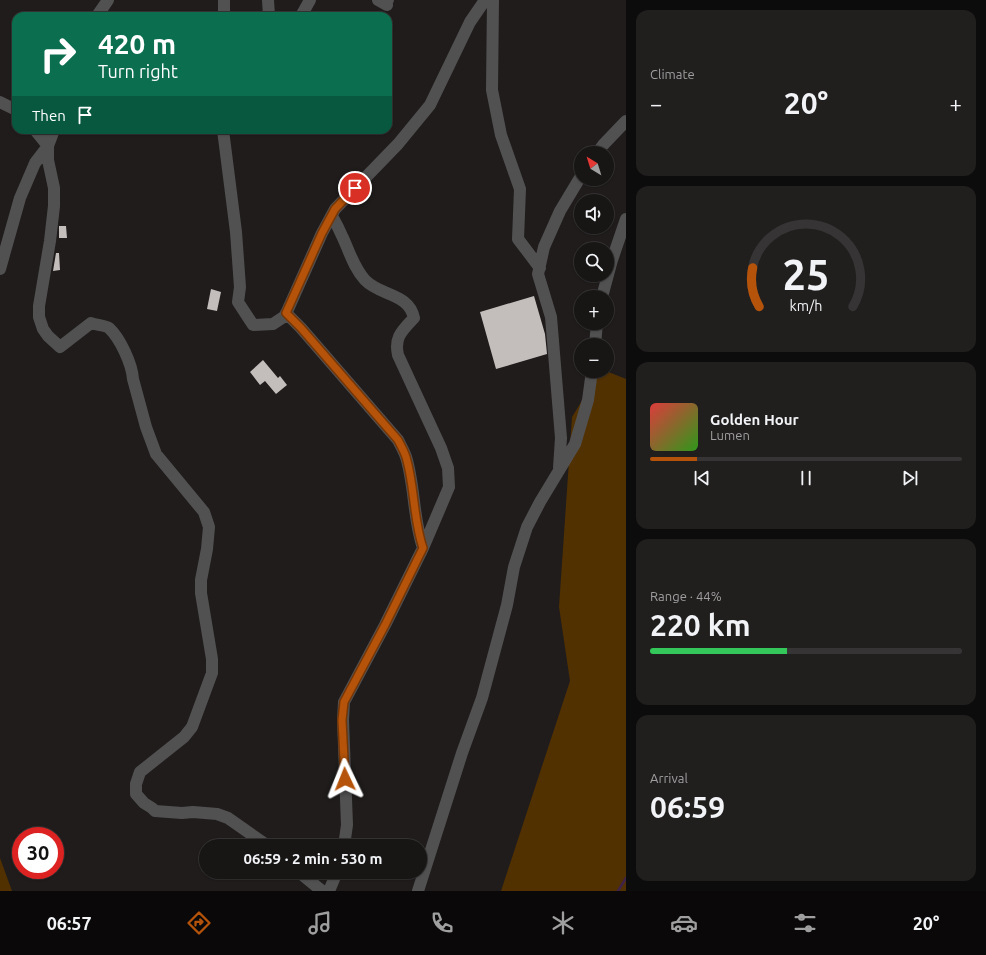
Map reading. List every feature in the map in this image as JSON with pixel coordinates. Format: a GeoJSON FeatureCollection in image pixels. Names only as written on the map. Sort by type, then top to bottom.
{"type":"FeatureCollection","features":[{"type":"Feature","properties":{"kind":"street"},"geometry":{"type":"LineString","coordinates":[[99,12],[108,0]]}},
{"type":"Feature","properties":{"kind":"street"},"geometry":{"type":"LineString","coordinates":[[224,0],[224,12]]}},
{"type":"Feature","properties":{"kind":"street"},"geometry":{"type":"LineString","coordinates":[[268,0],[269,12]]}},
{"type":"Feature","properties":{"kind":"street"},"geometry":{"type":"LineString","coordinates":[[303,12],[310,0]]}},
{"type":"Feature","properties":{"kind":"street"},"geometry":{"type":"LineString","coordinates":[[378,0],[387,5],[386,2],[388,0]]}},
{"type":"Feature","properties":{"kind":"street"},"geometry":{"type":"LineString","coordinates":[[224,134],[236,232],[240,287],[238,302],[253,325],[273,324],[285,316],[322,233],[335,209],[398,144],[430,105],[470,22],[493,2]]}},
{"type":"Feature","properties":{"kind":"street"},"geometry":{"type":"LineString","coordinates":[[493,2],[492,90],[501,135],[520,189],[518,239],[540,268]]}},
{"type":"Feature","properties":{"kind":"street"},"geometry":{"type":"LineString","coordinates":[[0,102],[12,108]]}},
{"type":"Feature","properties":{"kind":"street"},"geometry":{"type":"LineString","coordinates":[[602,146],[626,121]]}},
{"type":"Feature","properties":{"kind":"street"},"geometry":{"type":"LineString","coordinates":[[39,134],[48,146],[48,160],[54,188],[50,241],[39,306],[39,317],[43,329],[60,347],[91,323],[108,327],[121,343],[130,367],[146,427],[156,454],[204,512],[209,527],[207,549],[201,580],[201,593],[212,659],[212,673],[192,727],[184,737],[140,772],[136,784],[136,794],[144,803],[155,811],[218,814],[228,818],[258,839]]}},
{"type":"Feature","properties":{"kind":"street"},"geometry":{"type":"LineString","coordinates":[[0,269],[20,198],[36,163],[48,146],[52,134]]}},
{"type":"Feature","properties":{"kind":"street"},"geometry":{"type":"LineString","coordinates":[[559,471],[561,438],[551,317],[538,274],[544,247],[560,211],[575,186]]}},
{"type":"Feature","properties":{"kind":"street"},"geometry":{"type":"LineString","coordinates":[[332,216],[354,265],[365,280],[375,287],[402,300],[413,312],[414,318],[398,336],[398,355],[441,448],[448,468],[449,486],[423,548],[385,625],[344,702],[342,720],[347,824],[345,839]]}},
{"type":"Feature","properties":{"kind":"street"},"geometry":{"type":"LineString","coordinates":[[604,290],[626,219]]}},
{"type":"Feature","properties":{"kind":"street"},"geometry":{"type":"LineString","coordinates":[[286,313],[301,328],[398,440],[409,468],[419,535],[423,548]]}},
{"type":"Feature","properties":{"kind":"street"},"geometry":{"type":"LineString","coordinates":[[418,891],[462,753],[482,698],[507,605],[514,567],[527,527],[574,444],[588,400],[591,378]]}},
{"type":"Feature","properties":{"kind":"street"},"geometry":{"type":"LineString","coordinates":[[307,879],[322,891]]}},
{"type":"Feature","properties":{"kind":"street"},"geometry":{"type":"LineString","coordinates":[[329,891],[334,879]]}},
{"type":"Feature","properties":{"kind":"shaded area"},"geometry":{"type":"Polygon","coordinates":[[[614,374],[626,379],[626,891],[501,891],[570,681],[559,607],[572,417],[596,378],[614,378],[614,374]]]}},
{"type":"Feature","properties":{"kind":"shaded area"},"geometry":{"type":"Polygon","coordinates":[[[0,858],[12,891],[0,891],[0,858]]]}},
{"type":"Feature","properties":{"kind":"building"},"geometry":{"type":"Polygon","coordinates":[[[59,226],[66,226],[67,238],[59,238],[59,226]]]}},
{"type":"Feature","properties":{"kind":"building"},"geometry":{"type":"Polygon","coordinates":[[[56,253],[59,253],[60,270],[53,271],[56,253]]]}},
{"type":"Feature","properties":{"kind":"building"},"geometry":{"type":"Polygon","coordinates":[[[211,289],[221,292],[217,311],[207,309],[211,289]]]}},
{"type":"Feature","properties":{"kind":"building"},"geometry":{"type":"Polygon","coordinates":[[[534,296],[545,334],[547,354],[496,369],[480,312],[534,296]]]}},
{"type":"Feature","properties":{"kind":"building"},"geometry":{"type":"Polygon","coordinates":[[[263,360],[278,378],[280,376],[287,385],[276,394],[265,381],[260,385],[250,372],[263,360]]]}},
{"type":"Feature","properties":{"kind":"waterway"},"geometry":{"type":"LineString","coordinates":[[618,891],[626,878]]}},
{"type":"Feature","properties":{"kind":"route"},"geometry":{"type":"LineString","coordinates":[[345,779],[342,720],[344,702],[385,625],[423,548],[419,535],[409,468],[398,440],[301,328],[286,313],[322,233],[335,209],[355,188]]}}]}
